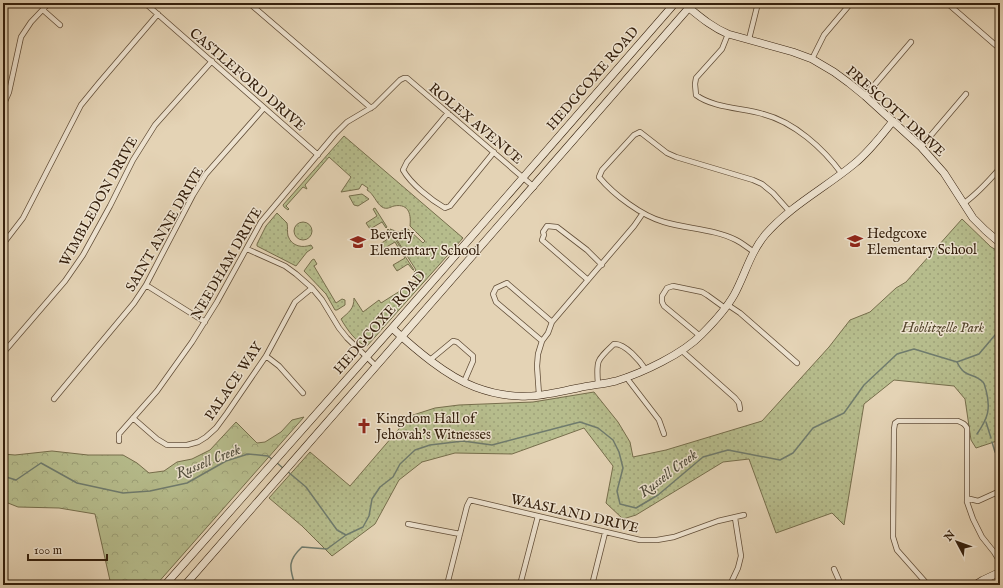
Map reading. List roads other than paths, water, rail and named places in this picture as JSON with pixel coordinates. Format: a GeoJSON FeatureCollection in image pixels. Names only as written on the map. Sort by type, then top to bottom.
{"type":"FeatureCollection","features":[{"type":"Feature","properties":{"kind":"main road","name":"HEDGCOXE ROAD"},"geometry":{"type":"LineString","coordinates":[[166,585],[675,3]]}},
{"type":"Feature","properties":{"kind":"main road","name":"HEDGCOXE ROAD"},"geometry":{"type":"LineString","coordinates":[[185,585],[534,186],[689,5]]}},
{"type":"Feature","properties":{"kind":"main road","name":"PRESCOTT DRIVE"},"geometry":{"type":"LineString","coordinates":[[689,5],[707,22],[728,34],[794,52],[812,59],[836,74],[865,96],[920,147],[944,173],[963,204],[977,222],[1000,243]]}},
{"type":"Feature","properties":{"kind":"main road"},"geometry":{"type":"LineString","coordinates":[[392,328],[430,360],[464,382],[493,392],[513,396],[539,395],[607,383],[646,370],[681,350],[700,336],[726,306],[735,293],[754,252],[764,236],[790,212],[842,174],[868,151],[893,122]]}},
{"type":"Feature","properties":{"kind":"main road"},"geometry":{"type":"LineString","coordinates":[[212,532],[223,542]]}},
{"type":"Feature","properties":{"kind":"main road"},"geometry":{"type":"LineString","coordinates":[[975,585],[982,580],[1000,572]]}},
{"type":"Feature","properties":{"kind":"street"},"geometry":{"type":"LineString","coordinates":[[3,106],[9,92],[21,37],[31,22],[48,3]]}},
{"type":"Feature","properties":{"kind":"street","name":"CASTLEFORD DRIVE"},"geometry":{"type":"LineString","coordinates":[[145,3],[318,155]]}},
{"type":"Feature","properties":{"kind":"street"},"geometry":{"type":"LineString","coordinates":[[249,3],[371,108]]}},
{"type":"Feature","properties":{"kind":"street"},"geometry":{"type":"LineString","coordinates":[[749,39],[758,3]]}},
{"type":"Feature","properties":{"kind":"street"},"geometry":{"type":"LineString","coordinates":[[812,59],[824,35],[851,3]]}},
{"type":"Feature","properties":{"kind":"street"},"geometry":{"type":"LineString","coordinates":[[948,3],[1000,49]]}},
{"type":"Feature","properties":{"kind":"street"},"geometry":{"type":"LineString","coordinates":[[43,10],[60,25]]}},
{"type":"Feature","properties":{"kind":"street"},"geometry":{"type":"LineString","coordinates":[[3,244],[23,218],[81,105],[158,14]]}},
{"type":"Feature","properties":{"kind":"street"},"geometry":{"type":"LineString","coordinates":[[728,34],[722,49],[696,78],[696,94],[709,102],[764,114],[779,120],[808,138],[830,159],[842,174]]}},
{"type":"Feature","properties":{"kind":"street"},"geometry":{"type":"LineString","coordinates":[[865,96],[911,42]]}},
{"type":"Feature","properties":{"kind":"street","name":"WIMBLEDON DRIVE"},"geometry":{"type":"LineString","coordinates":[[3,353],[61,286],[83,255],[104,218],[132,160],[155,125],[212,62]]}},
{"type":"Feature","properties":{"kind":"street","name":"NEEDHAM DRIVE"},"geometry":{"type":"LineString","coordinates":[[120,440],[119,434],[157,391],[218,302],[261,222],[347,122],[371,108],[400,80],[404,78]]}},
{"type":"Feature","properties":{"kind":"street","name":"ROLEX AVENUE"},"geometry":{"type":"LineString","coordinates":[[404,78],[407,78],[534,186]]}},
{"type":"Feature","properties":{"kind":"street"},"geometry":{"type":"LineString","coordinates":[[920,147],[966,94]]}},
{"type":"Feature","properties":{"kind":"street","name":"SAINT ANNE DRIVE"},"geometry":{"type":"LineString","coordinates":[[54,399],[116,326],[146,285],[193,195],[206,174],[264,108]]}},
{"type":"Feature","properties":{"kind":"street"},"geometry":{"type":"LineString","coordinates":[[448,113],[407,162],[403,170],[408,178],[439,205],[445,208],[450,206],[494,152]]}},
{"type":"Feature","properties":{"kind":"street"},"geometry":{"type":"LineString","coordinates":[[754,252],[737,240],[722,234],[662,222],[643,213],[634,208],[605,184],[599,177],[602,170],[634,135],[640,132],[667,153],[676,157],[739,175],[762,184],[773,193],[790,212]]}},
{"type":"Feature","properties":{"kind":"street"},"geometry":{"type":"LineString","coordinates":[[963,204],[986,185],[1000,168]]}},
{"type":"Feature","properties":{"kind":"street"},"geometry":{"type":"LineString","coordinates":[[539,395],[537,366],[538,354],[542,341],[548,333],[552,322],[602,265],[643,213]]}},
{"type":"Feature","properties":{"kind":"street"},"geometry":{"type":"LineString","coordinates":[[588,280],[542,240],[547,226],[557,227],[587,250],[602,265]]}},
{"type":"Feature","properties":{"kind":"street"},"geometry":{"type":"LineString","coordinates":[[247,248],[285,266],[312,288],[322,300],[339,328],[376,366]]}},
{"type":"Feature","properties":{"kind":"street"},"geometry":{"type":"LineString","coordinates":[[542,341],[496,302],[493,294],[496,288],[507,283],[509,284],[552,322]]}},
{"type":"Feature","properties":{"kind":"street"},"geometry":{"type":"LineString","coordinates":[[146,285],[205,322]]}},
{"type":"Feature","properties":{"kind":"street"},"geometry":{"type":"LineString","coordinates":[[700,336],[664,306],[662,296],[667,288],[673,286],[702,292],[740,313],[797,363]]}},
{"type":"Feature","properties":{"kind":"street","name":"PALACE WAY"},"geometry":{"type":"LineString","coordinates":[[133,418],[157,439],[167,445],[187,445],[198,442],[211,433],[266,356],[295,302],[312,288]]}},
{"type":"Feature","properties":{"kind":"street"},"geometry":{"type":"LineString","coordinates":[[430,360],[447,344],[453,341],[457,342],[473,356],[474,361],[464,382]]}},
{"type":"Feature","properties":{"kind":"street"},"geometry":{"type":"LineString","coordinates":[[598,384],[597,363],[601,356],[614,344],[621,344],[624,346],[640,361],[646,370]]}},
{"type":"Feature","properties":{"kind":"street"},"geometry":{"type":"LineString","coordinates":[[681,350],[735,398],[739,403],[740,409]]}},
{"type":"Feature","properties":{"kind":"street"},"geometry":{"type":"LineString","coordinates":[[266,356],[279,366],[303,393]]}},
{"type":"Feature","properties":{"kind":"street"},"geometry":{"type":"LineString","coordinates":[[626,377],[659,420],[664,434]]}},
{"type":"Feature","properties":{"kind":"street"},"geometry":{"type":"LineString","coordinates":[[928,585],[897,550],[893,537],[894,429],[895,423],[902,420],[958,421],[963,423],[967,428],[967,502],[982,537],[1000,562]]}},
{"type":"Feature","properties":{"kind":"street"},"geometry":{"type":"LineString","coordinates":[[967,502],[970,499],[978,501],[1000,491]]}},
{"type":"Feature","properties":{"kind":"street","name":"WAASLAND DRIVE"},"geometry":{"type":"LineString","coordinates":[[460,534],[470,500],[605,533],[640,540],[657,540],[674,537],[718,521],[744,515]]}},
{"type":"Feature","properties":{"kind":"street"},"geometry":{"type":"LineString","coordinates":[[520,585],[538,516]]}},
{"type":"Feature","properties":{"kind":"street"},"geometry":{"type":"LineString","coordinates":[[730,585],[738,568],[741,556],[734,518]]}},
{"type":"Feature","properties":{"kind":"street"},"geometry":{"type":"LineString","coordinates":[[408,524],[460,534],[447,585]]}},
{"type":"Feature","properties":{"kind":"street"},"geometry":{"type":"LineString","coordinates":[[592,585],[605,533]]}},
{"type":"Feature","properties":{"kind":"street"},"geometry":{"type":"LineString","coordinates":[[834,569],[841,585]]}},
{"type":"Feature","properties":{"kind":"waterway","name":"Russell Creek"},"geometry":{"type":"LineString","coordinates":[[295,585],[291,564],[297,552],[302,547],[327,549],[346,535],[363,527],[369,516],[372,499],[380,487],[393,477],[400,464],[415,450],[430,445],[463,441],[492,445],[580,422],[598,428],[613,440],[619,452],[623,468],[617,491],[620,504],[636,508],[658,495],[703,457],[728,450],[780,460],[793,453],[813,428],[844,413],[864,385],[897,354],[914,349],[957,362],[979,354],[995,335],[1000,333]]}},
{"type":"Feature","properties":{"kind":"waterway"},"geometry":{"type":"LineString","coordinates":[[957,362],[963,371],[983,382],[988,397],[988,413],[977,434]]}},
{"type":"Feature","properties":{"kind":"waterway"},"geometry":{"type":"LineString","coordinates":[[986,422],[991,438]]}},
{"type":"Feature","properties":{"kind":"waterway"},"geometry":{"type":"LineString","coordinates":[[992,442],[995,452]]}},
{"type":"Feature","properties":{"kind":"waterway","name":"Russell Creek"},"geometry":{"type":"LineString","coordinates":[[3,476],[16,480],[41,463],[77,483],[123,493],[150,491],[187,483],[226,461],[248,454],[268,456],[273,460]]}},
{"type":"Feature","properties":{"kind":"waterway","name":"Russell Creek"},"geometry":{"type":"LineString","coordinates":[[276,462],[284,469]]}},
{"type":"Feature","properties":{"kind":"waterway","name":"Russell Creek"},"geometry":{"type":"LineString","coordinates":[[287,471],[306,487],[337,530],[346,535]]}},
{"type":"Feature","properties":{"kind":"place","name":"Hedgcoxe Elementary School"},"geometry":{"type":"Point","coordinates":[855,241]}},
{"type":"Feature","properties":{"kind":"place","name":"Beverly Elementary School"},"geometry":{"type":"Point","coordinates":[358,242]}},
{"type":"Feature","properties":{"kind":"place","name":"Kingdom Hall of Jehovah's Witnesses"},"geometry":{"type":"Point","coordinates":[364,426]}},
{"type":"Feature","properties":{"kind":"park label","name":"Hoblitzelle Park"},"geometry":{"type":"Point","coordinates":[943,327]}}]}
